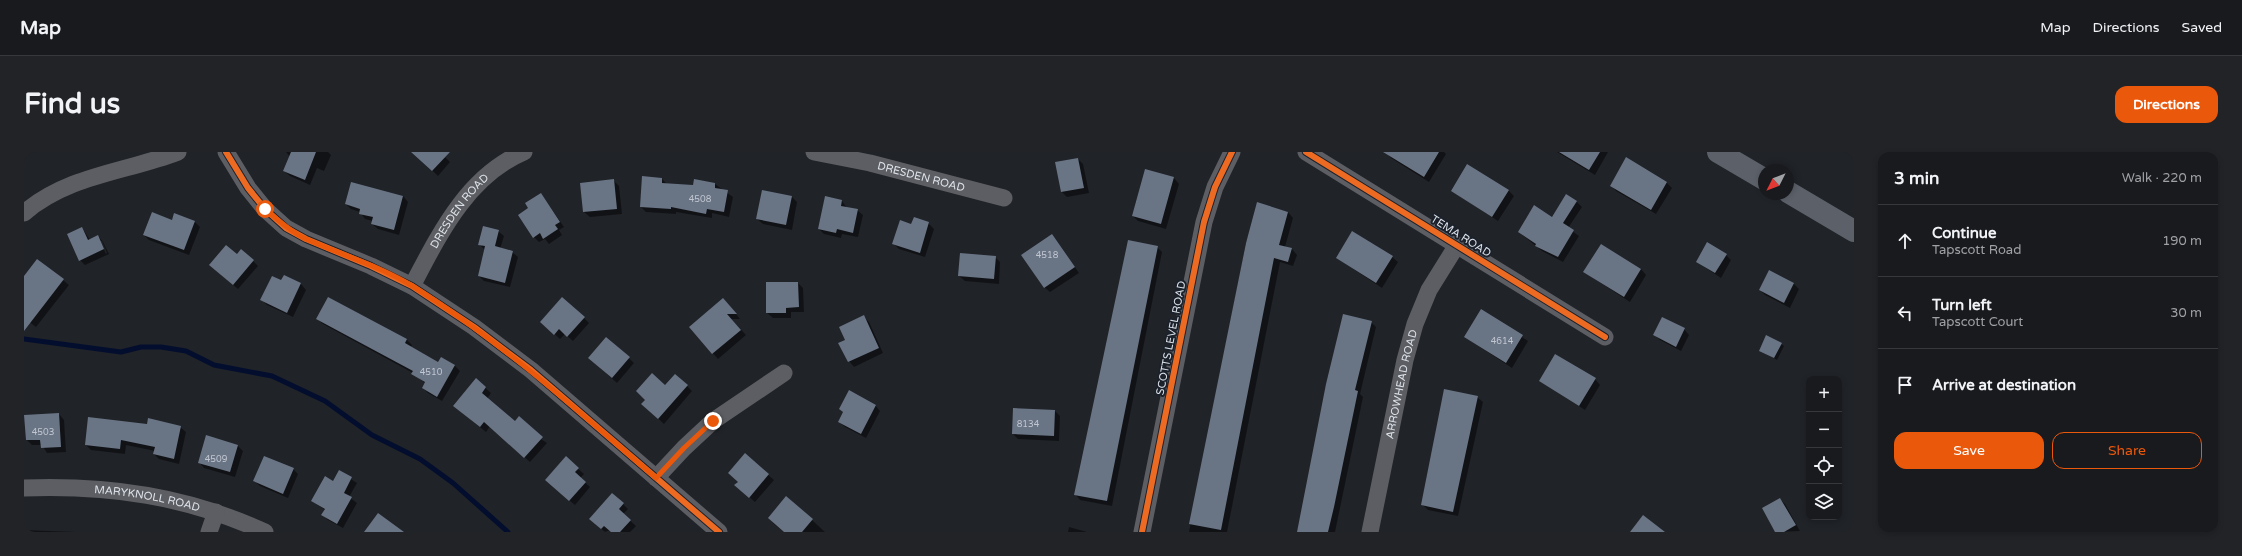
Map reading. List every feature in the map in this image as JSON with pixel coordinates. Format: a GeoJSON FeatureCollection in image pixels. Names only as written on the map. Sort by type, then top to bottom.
{"type":"FeatureCollection","features":[{"type":"Feature","properties":{"kind":"main road"},"geometry":{"type":"LineString","coordinates":[[1718,152],[1758,175]]}},
{"type":"Feature","properties":{"kind":"main road"},"geometry":{"type":"LineString","coordinates":[[1794,196],[1854,231]]}},
{"type":"Feature","properties":{"kind":"street"},"geometry":{"type":"LineString","coordinates":[[24,213],[54,191],[85,178],[150,162],[178,152]]}},
{"type":"Feature","properties":{"kind":"street"},"geometry":{"type":"LineString","coordinates":[[226,152],[248,188],[265,209],[286,228],[306,239],[371,266],[412,286],[474,327],[531,370],[719,532]]}},
{"type":"Feature","properties":{"kind":"street","name":"DRESDEN ROAD"},"geometry":{"type":"LineString","coordinates":[[412,286],[438,235],[468,195],[483,179],[524,152]]}},
{"type":"Feature","properties":{"kind":"street","name":"DRESDEN ROAD"},"geometry":{"type":"LineString","coordinates":[[814,152],[870,163],[1004,198]]}},
{"type":"Feature","properties":{"kind":"street","name":"SCOTTS LEVEL ROAD"},"geometry":{"type":"LineString","coordinates":[[1142,532],[1204,222],[1215,187],[1232,152]]}},
{"type":"Feature","properties":{"kind":"street","name":"TEMA ROAD"},"geometry":{"type":"LineString","coordinates":[[1306,152],[1605,337]]}},
{"type":"Feature","properties":{"kind":"street","name":"ARROWHEAD ROAD"},"geometry":{"type":"LineString","coordinates":[[1370,532],[1405,360],[1415,324],[1429,290],[1456,245]]}},
{"type":"Feature","properties":{"kind":"street"},"geometry":{"type":"LineString","coordinates":[[656,478],[684,448],[713,421],[784,373]]}},
{"type":"Feature","properties":{"kind":"street","name":"MARYKNOLL ROAD"},"geometry":{"type":"LineString","coordinates":[[24,488],[72,487],[142,493],[216,512],[265,532]]}},
{"type":"Feature","properties":{"kind":"street"},"geometry":{"type":"LineString","coordinates":[[209,532],[216,512]]}},
{"type":"Feature","properties":{"kind":"building"},"geometry":{"type":"Polygon","coordinates":[[[291,152],[316,152],[305,180],[283,171],[291,152]]]}},
{"type":"Feature","properties":{"kind":"building"},"geometry":{"type":"Polygon","coordinates":[[[411,152],[450,152],[432,171],[411,152]]]}},
{"type":"Feature","properties":{"kind":"building"},"geometry":{"type":"Polygon","coordinates":[[[1383,152],[1439,152],[1424,177],[1383,152]]]}},
{"type":"Feature","properties":{"kind":"building"},"geometry":{"type":"Polygon","coordinates":[[[1559,152],[1600,152],[1589,170],[1559,152]]]}},
{"type":"Feature","properties":{"kind":"building"},"geometry":{"type":"Polygon","coordinates":[[[1626,157],[1667,182],[1651,210],[1610,186],[1626,157]]]}},
{"type":"Feature","properties":{"kind":"building"},"geometry":{"type":"Polygon","coordinates":[[[1078,158],[1084,188],[1061,192],[1055,162],[1078,158]]]}},
{"type":"Feature","properties":{"kind":"building"},"geometry":{"type":"Polygon","coordinates":[[[1467,164],[1509,190],[1492,217],[1451,191],[1467,164]]]}},
{"type":"Feature","properties":{"kind":"building"},"geometry":{"type":"Polygon","coordinates":[[[1145,169],[1174,177],[1161,224],[1132,216],[1145,169]]]}},
{"type":"Feature","properties":{"kind":"building"},"geometry":{"type":"Polygon","coordinates":[[[642,176],[662,178],[662,183],[693,185],[694,179],[715,183],[715,188],[728,190],[724,212],[707,209],[706,214],[671,207],[671,209],[640,207],[642,176]]]}},
{"type":"Feature","properties":{"kind":"building"},"geometry":{"type":"Polygon","coordinates":[[[614,179],[617,209],[583,212],[580,183],[614,179]]]}},
{"type":"Feature","properties":{"kind":"building"},"geometry":{"type":"Polygon","coordinates":[[[351,182],[403,196],[394,230],[371,224],[373,217],[359,214],[360,209],[345,204],[351,182]]]}},
{"type":"Feature","properties":{"kind":"building"},"geometry":{"type":"Polygon","coordinates":[[[762,190],[792,196],[786,225],[756,219],[762,190]]]}},
{"type":"Feature","properties":{"kind":"building"},"geometry":{"type":"Polygon","coordinates":[[[541,193],[560,222],[555,225],[558,229],[543,239],[540,233],[533,238],[518,215],[528,208],[525,203],[541,193]]]}},
{"type":"Feature","properties":{"kind":"building"},"geometry":{"type":"Polygon","coordinates":[[[1566,194],[1577,201],[1563,223],[1574,230],[1558,257],[1535,246],[1536,244],[1518,232],[1534,205],[1552,217],[1566,194]]]}},
{"type":"Feature","properties":{"kind":"building"},"geometry":{"type":"Polygon","coordinates":[[[825,196],[842,200],[841,206],[858,209],[853,233],[837,229],[836,233],[818,229],[825,196]]]}},
{"type":"Feature","properties":{"kind":"building"},"geometry":{"type":"Polygon","coordinates":[[[1257,202],[1288,212],[1279,245],[1292,248],[1288,262],[1274,258],[1221,530],[1189,524],[1246,243],[1257,202]]]}},
{"type":"Feature","properties":{"kind":"building"},"geometry":{"type":"Polygon","coordinates":[[[152,212],[172,220],[174,213],[195,221],[184,250],[143,235],[152,212]]]}},
{"type":"Feature","properties":{"kind":"building"},"geometry":{"type":"Polygon","coordinates":[[[914,217],[929,222],[920,253],[892,244],[900,220],[911,224],[914,217]]]}},
{"type":"Feature","properties":{"kind":"building"},"geometry":{"type":"Polygon","coordinates":[[[483,226],[499,230],[495,246],[513,251],[505,283],[478,276],[485,246],[478,245],[483,226]]]}},
{"type":"Feature","properties":{"kind":"building"},"geometry":{"type":"Polygon","coordinates":[[[82,227],[88,240],[98,235],[104,249],[79,261],[67,234],[82,227]]]}},
{"type":"Feature","properties":{"kind":"building"},"geometry":{"type":"Polygon","coordinates":[[[1352,231],[1393,256],[1376,283],[1336,258],[1352,231]]]}},
{"type":"Feature","properties":{"kind":"building"},"geometry":{"type":"Polygon","coordinates":[[[1052,234],[1075,267],[1044,288],[1021,255],[1052,234]]]}},
{"type":"Feature","properties":{"kind":"building"},"geometry":{"type":"Polygon","coordinates":[[[1128,240],[1158,246],[1107,501],[1074,495],[1128,240]]]}},
{"type":"Feature","properties":{"kind":"building"},"geometry":{"type":"Polygon","coordinates":[[[1707,242],[1727,254],[1715,273],[1696,262],[1707,242]]]}},
{"type":"Feature","properties":{"kind":"building"},"geometry":{"type":"Polygon","coordinates":[[[1601,244],[1641,269],[1624,297],[1583,272],[1601,244]]]}},
{"type":"Feature","properties":{"kind":"building"},"geometry":{"type":"Polygon","coordinates":[[[226,245],[237,254],[241,249],[254,260],[233,285],[209,265],[226,245]]]}},
{"type":"Feature","properties":{"kind":"building"},"geometry":{"type":"Polygon","coordinates":[[[960,253],[996,256],[994,279],[958,276],[960,253]]]}},
{"type":"Feature","properties":{"kind":"building"},"geometry":{"type":"Polygon","coordinates":[[[37,259],[64,279],[24,331],[24,276],[37,259]]]}},
{"type":"Feature","properties":{"kind":"building"},"geometry":{"type":"Polygon","coordinates":[[[1769,270],[1794,283],[1784,303],[1759,290],[1769,270]]]}},
{"type":"Feature","properties":{"kind":"building"},"geometry":{"type":"Polygon","coordinates":[[[284,275],[301,283],[287,313],[260,300],[272,276],[281,280],[284,275]]]}},
{"type":"Feature","properties":{"kind":"building"},"geometry":{"type":"Polygon","coordinates":[[[766,282],[798,282],[799,307],[786,308],[786,313],[766,313],[766,282]]]}},
{"type":"Feature","properties":{"kind":"building"},"geometry":{"type":"Polygon","coordinates":[[[328,297],[407,339],[405,343],[438,362],[441,357],[455,365],[437,397],[422,388],[425,382],[411,374],[413,371],[316,319],[328,297]]]}},
{"type":"Feature","properties":{"kind":"building"},"geometry":{"type":"Polygon","coordinates":[[[562,297],[585,317],[567,337],[559,329],[554,335],[540,322],[562,297]]]}},
{"type":"Feature","properties":{"kind":"building"},"geometry":{"type":"Polygon","coordinates":[[[723,298],[737,314],[727,314],[741,330],[712,354],[689,327],[723,298]]]}},
{"type":"Feature","properties":{"kind":"building"},"geometry":{"type":"Polygon","coordinates":[[[1481,309],[1523,335],[1506,363],[1464,337],[1481,309]]]}},
{"type":"Feature","properties":{"kind":"building"},"geometry":{"type":"Polygon","coordinates":[[[1343,314],[1372,321],[1355,390],[1358,391],[1334,507],[1328,532],[1297,532],[1326,384],[1343,314]]]}},
{"type":"Feature","properties":{"kind":"building"},"geometry":{"type":"Polygon","coordinates":[[[864,315],[879,348],[848,362],[838,343],[845,340],[839,327],[864,315]]]}},
{"type":"Feature","properties":{"kind":"building"},"geometry":{"type":"Polygon","coordinates":[[[1662,317],[1685,328],[1676,347],[1653,335],[1662,317]]]}},
{"type":"Feature","properties":{"kind":"building"},"geometry":{"type":"Polygon","coordinates":[[[1766,335],[1782,343],[1774,358],[1759,351],[1766,335]]]}},
{"type":"Feature","properties":{"kind":"building"},"geometry":{"type":"Polygon","coordinates":[[[606,337],[630,357],[612,378],[588,358],[606,337]]]}},
{"type":"Feature","properties":{"kind":"building"},"geometry":{"type":"Polygon","coordinates":[[[1555,354],[1596,378],[1579,406],[1539,381],[1555,354]]]}},
{"type":"Feature","properties":{"kind":"building"},"geometry":{"type":"Polygon","coordinates":[[[652,373],[665,385],[675,374],[688,385],[658,419],[641,404],[645,400],[636,391],[652,373]]]}},
{"type":"Feature","properties":{"kind":"building"},"geometry":{"type":"Polygon","coordinates":[[[476,378],[486,387],[482,393],[515,421],[519,416],[543,437],[524,458],[484,422],[480,427],[453,406],[476,378]]]}},
{"type":"Feature","properties":{"kind":"building"},"geometry":{"type":"Polygon","coordinates":[[[1444,389],[1478,396],[1453,512],[1421,505],[1444,389]]]}},
{"type":"Feature","properties":{"kind":"building"},"geometry":{"type":"Polygon","coordinates":[[[849,390],[876,405],[861,434],[838,422],[843,412],[839,409],[849,390]]]}},
{"type":"Feature","properties":{"kind":"building"},"geometry":{"type":"Polygon","coordinates":[[[1013,408],[1055,410],[1054,436],[1012,434],[1013,408]]]}},
{"type":"Feature","properties":{"kind":"building"},"geometry":{"type":"Polygon","coordinates":[[[59,413],[61,447],[41,448],[40,440],[26,440],[24,415],[59,413]]]}},
{"type":"Feature","properties":{"kind":"building"},"geometry":{"type":"Polygon","coordinates":[[[88,417],[147,424],[148,418],[181,426],[174,459],[153,454],[155,447],[121,440],[120,449],[85,445],[88,417]]]}},
{"type":"Feature","properties":{"kind":"building"},"geometry":{"type":"Polygon","coordinates":[[[206,435],[238,445],[230,472],[198,463],[206,435]]]}},
{"type":"Feature","properties":{"kind":"building"},"geometry":{"type":"Polygon","coordinates":[[[745,453],[769,474],[749,498],[734,485],[738,482],[728,473],[745,453]]]}},
{"type":"Feature","properties":{"kind":"building"},"geometry":{"type":"Polygon","coordinates":[[[264,456],[294,468],[283,494],[253,481],[264,456]]]}},
{"type":"Feature","properties":{"kind":"building"},"geometry":{"type":"Polygon","coordinates":[[[566,456],[579,468],[575,472],[586,482],[569,501],[545,480],[566,456]]]}},
{"type":"Feature","properties":{"kind":"building"},"geometry":{"type":"Polygon","coordinates":[[[339,470],[352,477],[344,493],[352,497],[337,524],[321,515],[325,509],[311,501],[325,476],[333,481],[339,470]]]}},
{"type":"Feature","properties":{"kind":"building"},"geometry":{"type":"Polygon","coordinates":[[[612,493],[624,503],[619,509],[631,520],[620,532],[611,532],[604,526],[601,529],[589,519],[612,493]]]}},
{"type":"Feature","properties":{"kind":"building"},"geometry":{"type":"Polygon","coordinates":[[[786,496],[813,519],[802,532],[784,532],[768,518],[786,496]]]}},
{"type":"Feature","properties":{"kind":"building"},"geometry":{"type":"Polygon","coordinates":[[[1780,498],[1796,525],[1784,532],[1775,532],[1762,508],[1780,498]]]}},
{"type":"Feature","properties":{"kind":"building"},"geometry":{"type":"Polygon","coordinates":[[[378,513],[404,532],[364,532],[378,513]]]}},
{"type":"Feature","properties":{"kind":"building"},"geometry":{"type":"Polygon","coordinates":[[[1643,515],[1665,532],[1630,532],[1643,515]]]}},
{"type":"Feature","properties":{"kind":"waterway"},"geometry":{"type":"LineString","coordinates":[[24,339],[121,352],[141,347],[161,347],[186,351],[214,365],[272,376],[325,401],[372,435],[420,459],[453,483],[508,532]]}},
{"type":"Feature","properties":{"kind":"cycle path"},"geometry":{"type":"LineString","coordinates":[[226,152],[248,188],[265,209],[286,228],[306,239],[371,266],[412,286],[474,327],[531,370],[719,532]]}},
{"type":"Feature","properties":{"kind":"cycle path"},"geometry":{"type":"LineString","coordinates":[[1142,532],[1204,222],[1215,187],[1232,152]]}},
{"type":"Feature","properties":{"kind":"cycle path"},"geometry":{"type":"LineString","coordinates":[[1306,152],[1605,337]]}},
{"type":"Feature","properties":{"kind":"route"},"geometry":{"type":"LineString","coordinates":[[265,209],[286,228],[306,239],[329,247],[412,286],[474,327],[531,370],[656,478],[684,448],[713,421]]}}]}
